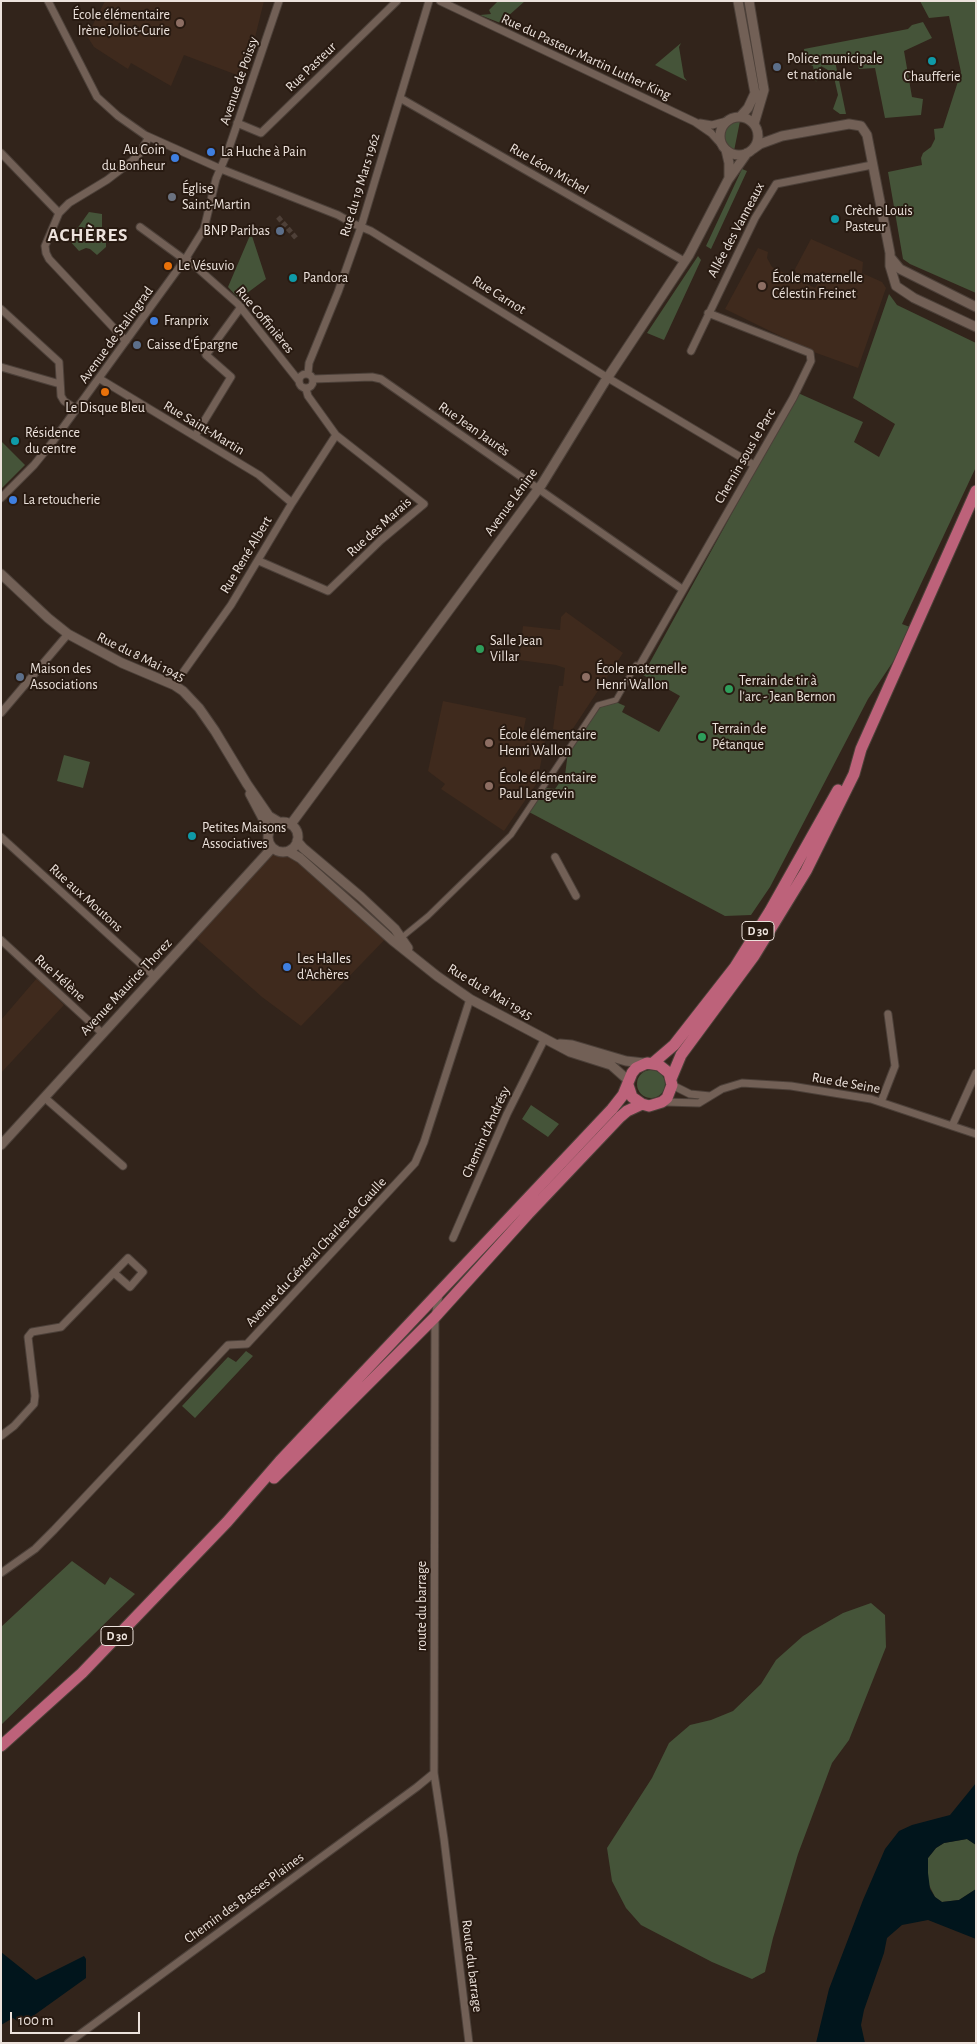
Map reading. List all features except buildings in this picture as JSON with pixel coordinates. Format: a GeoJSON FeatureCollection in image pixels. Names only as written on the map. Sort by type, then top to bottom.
{"type":"FeatureCollection","features":[{"type":"Feature","properties":{"kind":"main road","name":"D 30"},"geometry":{"type":"LineString","coordinates":[[650,1063],[674,1045],[714,996],[785,886],[861,749],[976,491]]}},
{"type":"Feature","properties":{"kind":"main road","name":"D 30"},"geometry":{"type":"LineString","coordinates":[[671,1082],[681,1055],[754,956],[806,871],[854,774],[861,749]]}},
{"type":"Feature","properties":{"kind":"main road"},"geometry":{"type":"LineString","coordinates":[[650,1063],[664,1068],[671,1082],[670,1092],[662,1102],[649,1106],[642,1104],[632,1097],[629,1083],[632,1073],[636,1068],[650,1063]]}},
{"type":"Feature","properties":{"kind":"main road","name":"D 30"},"geometry":{"type":"LineString","coordinates":[[1,1746],[82,1673],[227,1522],[280,1461],[612,1109],[629,1083]]}},
{"type":"Feature","properties":{"kind":"main road","name":"D 30"},"geometry":{"type":"LineString","coordinates":[[227,1522],[286,1467],[435,1318],[528,1214],[620,1116],[642,1104]]}},
{"type":"Feature","properties":{"kind":"street","name":"Rue Carnot"},"geometry":{"type":"LineString","coordinates":[[48,1],[98,97],[118,116],[149,137],[221,169],[338,215],[371,231],[608,378],[754,465]]}},
{"type":"Feature","properties":{"kind":"street","name":"Avenue de Poissy"},"geometry":{"type":"LineString","coordinates":[[221,169],[279,1]]}},
{"type":"Feature","properties":{"kind":"street","name":"Rue Pasteur"},"geometry":{"type":"LineString","coordinates":[[237,123],[261,133],[397,1]]}},
{"type":"Feature","properties":{"kind":"street","name":"Rue du 19 Mars 1962"},"geometry":{"type":"LineString","coordinates":[[311,377],[309,363],[338,292],[361,227],[429,1]]}},
{"type":"Feature","properties":{"kind":"street","name":"Rue du Pasteur Martin Luther King"},"geometry":{"type":"LineString","coordinates":[[440,1],[695,122],[711,133],[723,147]]}},
{"type":"Feature","properties":{"kind":"street"},"geometry":{"type":"LineString","coordinates":[[738,1],[755,93],[748,108],[740,117],[727,121],[720,129],[719,135],[723,147],[736,155],[750,151],[760,144],[782,136],[849,124],[861,126],[867,134],[893,277],[901,290],[914,298],[976,327]]}},
{"type":"Feature","properties":{"kind":"street"},"geometry":{"type":"LineString","coordinates":[[749,1],[764,90],[755,126],[758,139],[750,151]]}},
{"type":"Feature","properties":{"kind":"street","name":"Rue Léon Michel"},"geometry":{"type":"LineString","coordinates":[[400,98],[684,262]]}},
{"type":"Feature","properties":{"kind":"street"},"geometry":{"type":"LineString","coordinates":[[740,117],[750,120],[762,134],[782,136]]}},
{"type":"Feature","properties":{"kind":"street","name":"Rue du Pasteur Martin Luther King"},"geometry":{"type":"LineString","coordinates":[[695,122],[712,125],[727,121]]}},
{"type":"Feature","properties":{"kind":"street"},"geometry":{"type":"LineString","coordinates":[[126,341],[50,260],[46,253],[46,246],[59,212],[69,203],[107,180],[132,161],[139,154],[149,137]]}},
{"type":"Feature","properties":{"kind":"street","name":"Avenue Lénine"},"geometry":{"type":"LineString","coordinates":[[723,147],[729,163],[728,180]]}},
{"type":"Feature","properties":{"kind":"street","name":"Avenue Lénine"},"geometry":{"type":"LineString","coordinates":[[291,824],[538,489],[694,247],[728,180],[750,151]]}},
{"type":"Feature","properties":{"kind":"street"},"geometry":{"type":"LineString","coordinates":[[1,153],[59,212]]}},
{"type":"Feature","properties":{"kind":"street","name":"Allée des Vanneaux"},"geometry":{"type":"LineString","coordinates":[[691,350],[758,211],[776,184],[872,165]]}},
{"type":"Feature","properties":{"kind":"street","name":"Avenue de Stalingrad"},"geometry":{"type":"LineString","coordinates":[[1,498],[34,465],[100,379],[186,259],[204,229],[221,169]]}},
{"type":"Feature","properties":{"kind":"street","name":"Rue Coffinières"},"geometry":{"type":"LineString","coordinates":[[140,227],[177,256],[186,259],[241,307],[299,381]]}},
{"type":"Feature","properties":{"kind":"street"},"geometry":{"type":"LineString","coordinates":[[891,258],[900,270],[976,306]]}},
{"type":"Feature","properties":{"kind":"street"},"geometry":{"type":"LineString","coordinates":[[195,436],[230,377],[206,355],[241,307]]}},
{"type":"Feature","properties":{"kind":"street"},"geometry":{"type":"LineString","coordinates":[[1,310],[59,362],[61,396],[64,401],[76,409]]}},
{"type":"Feature","properties":{"kind":"street","name":"Chemin sous le Parc"},"geometry":{"type":"LineString","coordinates":[[638,665],[797,390],[811,361],[810,353],[708,314]]}},
{"type":"Feature","properties":{"kind":"street"},"geometry":{"type":"LineString","coordinates":[[1,367],[60,384]]}},
{"type":"Feature","properties":{"kind":"street"},"geometry":{"type":"LineString","coordinates":[[301,376],[311,377],[312,386],[306,389],[302,387],[299,381],[301,376]]}},
{"type":"Feature","properties":{"kind":"street","name":"Rue Jean Jaurès"},"geometry":{"type":"LineString","coordinates":[[311,377],[372,377],[381,379],[682,589]]}},
{"type":"Feature","properties":{"kind":"street","name":"Rue Saint-Martin"},"geometry":{"type":"LineString","coordinates":[[100,379],[259,475],[292,504]]}},
{"type":"Feature","properties":{"kind":"street","name":"Rue des Marais"},"geometry":{"type":"LineString","coordinates":[[259,560],[328,591],[381,540],[424,504],[336,435],[308,396],[306,389]]}},
{"type":"Feature","properties":{"kind":"street","name":"Rue René Albert"},"geometry":{"type":"LineString","coordinates":[[174,686],[259,560],[336,435]]}},
{"type":"Feature","properties":{"kind":"street","name":"Rue du 8 Mai 1945"},"geometry":{"type":"LineString","coordinates":[[1,574],[68,634],[122,663],[183,691],[199,708],[269,816],[279,822]]}},
{"type":"Feature","properties":{"kind":"street"},"geometry":{"type":"LineString","coordinates":[[1,713],[68,634]]}},
{"type":"Feature","properties":{"kind":"street"},"geometry":{"type":"LineString","coordinates":[[401,938],[428,916],[512,835],[598,705],[616,700],[638,665]]}},
{"type":"Feature","properties":{"kind":"street","name":"Rue du 8 Mai 1945"},"geometry":{"type":"LineString","coordinates":[[247,784],[258,812],[269,830]]}},
{"type":"Feature","properties":{"kind":"street"},"geometry":{"type":"LineString","coordinates":[[279,822],[291,824],[296,829],[297,841],[293,848],[288,851],[279,852],[272,848],[268,840],[269,830],[279,822]]}},
{"type":"Feature","properties":{"kind":"street","name":"Rue aux Moutons"},"geometry":{"type":"LineString","coordinates":[[1,838],[154,976]]}},
{"type":"Feature","properties":{"kind":"street","name":"Rue du 8 Mai 1945"},"geometry":{"type":"LineString","coordinates":[[297,841],[395,929],[414,956]]}},
{"type":"Feature","properties":{"kind":"street","name":"Avenue Maurice Thorez"},"geometry":{"type":"LineString","coordinates":[[1,1145],[272,848]]}},
{"type":"Feature","properties":{"kind":"street","name":"Rue du 8 Mai 1945"},"geometry":{"type":"LineString","coordinates":[[288,851],[300,858],[392,940],[437,976],[470,999],[581,1056],[611,1065],[629,1083]]}},
{"type":"Feature","properties":{"kind":"street"},"geometry":{"type":"LineString","coordinates":[[555,857],[576,896]]}},
{"type":"Feature","properties":{"kind":"street","name":"Rue Hélène"},"geometry":{"type":"LineString","coordinates":[[1,940],[103,1034]]}},
{"type":"Feature","properties":{"kind":"street","name":"Avenue du Général Charles de Gaulle"},"geometry":{"type":"LineString","coordinates":[[1,1574],[35,1548],[54,1530],[228,1345],[248,1344],[415,1163],[421,1152],[470,999]]}},
{"type":"Feature","properties":{"kind":"street"},"geometry":{"type":"LineString","coordinates":[[881,1102],[895,1066],[888,1014]]}},
{"type":"Feature","properties":{"kind":"street","name":"Chemin d'Andrésy"},"geometry":{"type":"LineString","coordinates":[[453,1238],[506,1114],[545,1038]]}},
{"type":"Feature","properties":{"kind":"street","name":"Rue du 8 Mai 1945"},"geometry":{"type":"LineString","coordinates":[[558,1044],[572,1045],[636,1063],[650,1063]]}},
{"type":"Feature","properties":{"kind":"street"},"geometry":{"type":"LineString","coordinates":[[952,1126],[976,1074]]}},
{"type":"Feature","properties":{"kind":"street"},"geometry":{"type":"LineString","coordinates":[[671,1082],[690,1094],[710,1096]]}},
{"type":"Feature","properties":{"kind":"street","name":"Rue de Seine"},"geometry":{"type":"LineString","coordinates":[[662,1102],[676,1100],[699,1102],[732,1085],[791,1086],[881,1102],[976,1134]]}},
{"type":"Feature","properties":{"kind":"street"},"geometry":{"type":"LineString","coordinates":[[45,1098],[123,1166]]}},
{"type":"Feature","properties":{"kind":"street"},"geometry":{"type":"LineString","coordinates":[[1,1436],[14,1426],[34,1404],[35,1396],[28,1337],[32,1332],[61,1327],[114,1273]]}},
{"type":"Feature","properties":{"kind":"street"},"geometry":{"type":"LineString","coordinates":[[435,1318],[440,1292]]}},
{"type":"Feature","properties":{"kind":"street","name":"route du barrage"},"geometry":{"type":"LineString","coordinates":[[435,1318],[434,1773],[450,1893]]}},
{"type":"Feature","properties":{"kind":"street","name":"Chemin des Basses Plaines"},"geometry":{"type":"LineString","coordinates":[[68,2043],[417,1788],[434,1773]]}},
{"type":"Feature","properties":{"kind":"street","name":"Route du barrage"},"geometry":{"type":"LineString","coordinates":[[450,1893],[469,2043]]}},
{"type":"Feature","properties":{"kind":"shaded area"},"geometry":{"type":"Polygon","coordinates":[[[105,1],[264,1],[245,78],[184,55],[171,86],[131,63],[128,69],[94,47],[87,36],[105,1]]]}},
{"type":"Feature","properties":{"kind":"shaded area"},"geometry":{"type":"Polygon","coordinates":[[[811,239],[863,262],[862,273],[882,282],[886,288],[858,368],[811,351],[725,309],[758,248],[768,252],[767,258],[772,267],[815,288],[818,283],[796,273],[795,269],[811,239]]]}},
{"type":"Feature","properties":{"kind":"shaded area","name":"École maternelle Henri Wallon"},"geometry":{"type":"Polygon","coordinates":[[[566,612],[623,653],[570,733],[553,729],[559,686],[563,686],[565,668],[519,660],[523,626],[560,630],[561,617],[566,612]]]}},
{"type":"Feature","properties":{"kind":"shaded area"},"geometry":{"type":"Polygon","coordinates":[[[443,701],[526,718],[522,737],[545,741],[537,783],[504,831],[441,789],[445,784],[428,771],[443,701]]]}},
{"type":"Feature","properties":{"kind":"shaded area"},"geometry":{"type":"Polygon","coordinates":[[[272,848],[303,848],[395,929],[301,1026],[262,997],[192,935],[272,848]]]}},
{"type":"Feature","properties":{"kind":"shaded area"},"geometry":{"type":"Polygon","coordinates":[[[37,978],[64,1005],[1,1073],[1,1020],[37,978]]]}},
{"type":"Feature","properties":{"kind":"green space"},"geometry":{"type":"Polygon","coordinates":[[[498,1],[525,1],[507,17],[503,24],[480,15],[491,14],[489,10],[498,1]]]}},
{"type":"Feature","properties":{"kind":"green space"},"geometry":{"type":"Polygon","coordinates":[[[920,1],[976,1],[976,293],[910,264],[903,259],[888,172],[922,165],[921,158],[923,153],[931,147],[935,139],[934,129],[943,128],[961,72],[949,16],[929,18],[920,1]]]}},
{"type":"Feature","properties":{"kind":"green space"},"geometry":{"type":"Polygon","coordinates":[[[923,22],[932,38],[904,51],[912,97],[923,99],[921,115],[885,118],[875,68],[859,69],[855,56],[835,61],[846,114],[840,114],[833,109],[838,95],[833,73],[821,66],[816,82],[813,66],[806,63],[804,49],[908,29],[912,25],[923,22]]]}},
{"type":"Feature","properties":{"kind":"green space"},"geometry":{"type":"Polygon","coordinates":[[[681,43],[679,47],[684,77],[687,81],[655,65],[681,43]]]}},
{"type":"Feature","properties":{"kind":"green space"},"geometry":{"type":"Polygon","coordinates":[[[734,121],[740,121],[734,151],[725,144],[723,136],[726,127],[734,121]]]}},
{"type":"Feature","properties":{"kind":"green space"},"geometry":{"type":"Polygon","coordinates":[[[742,169],[747,171],[711,249],[706,246],[742,169]]]}},
{"type":"Feature","properties":{"kind":"green space"},"geometry":{"type":"Polygon","coordinates":[[[89,212],[102,214],[102,230],[106,230],[106,247],[97,255],[86,248],[79,251],[69,240],[89,212]]]}},
{"type":"Feature","properties":{"kind":"green space"},"geometry":{"type":"Polygon","coordinates":[[[251,233],[266,279],[239,299],[228,287],[251,233]]]}},
{"type":"Feature","properties":{"kind":"green space"},"geometry":{"type":"Polygon","coordinates":[[[698,256],[701,260],[664,340],[647,333],[698,256]]]}},
{"type":"Feature","properties":{"kind":"green space"},"geometry":{"type":"Polygon","coordinates":[[[889,294],[897,305],[976,343],[976,467],[902,624],[915,629],[868,699],[770,887],[751,915],[725,916],[529,812],[545,788],[555,789],[565,775],[568,752],[599,707],[616,702],[625,706],[622,712],[659,732],[680,696],[643,675],[798,393],[863,422],[854,442],[879,457],[895,424],[853,398],[889,294]]]}},
{"type":"Feature","properties":{"kind":"green space"},"geometry":{"type":"Polygon","coordinates":[[[1,441],[25,465],[1,489],[1,441]]]}},
{"type":"Feature","properties":{"kind":"green space"},"geometry":{"type":"Polygon","coordinates":[[[64,755],[90,762],[83,788],[57,781],[64,755]]]}},
{"type":"Feature","properties":{"kind":"green space"},"geometry":{"type":"Polygon","coordinates":[[[651,1070],[661,1074],[665,1084],[661,1094],[651,1098],[641,1094],[637,1084],[641,1074],[651,1070]]]}},
{"type":"Feature","properties":{"kind":"green space"},"geometry":{"type":"Polygon","coordinates":[[[531,1105],[559,1124],[548,1137],[522,1119],[531,1105]]]}},
{"type":"Feature","properties":{"kind":"green space"},"geometry":{"type":"Polygon","coordinates":[[[246,1351],[253,1356],[195,1418],[182,1406],[228,1357],[236,1362],[246,1351]]]}},
{"type":"Feature","properties":{"kind":"green space"},"geometry":{"type":"Polygon","coordinates":[[[72,1561],[105,1585],[110,1577],[135,1594],[1,1725],[1,1627],[72,1561]]]}},
{"type":"Feature","properties":{"kind":"green space"},"geometry":{"type":"Polygon","coordinates":[[[871,1603],[885,1615],[886,1647],[849,1740],[832,1763],[798,1854],[765,1972],[752,1979],[712,1962],[641,1925],[626,1908],[612,1881],[607,1848],[652,1778],[669,1743],[690,1725],[711,1720],[733,1711],[761,1684],[776,1660],[803,1636],[843,1613],[871,1603]]]}},
{"type":"Feature","properties":{"kind":"green space"},"geometry":{"type":"Polygon","coordinates":[[[967,1839],[976,1845],[976,1889],[959,1900],[942,1902],[935,1897],[928,1883],[928,1858],[936,1848],[944,1843],[967,1839]]]}},
{"type":"Feature","properties":{"kind":"water"},"geometry":{"type":"Polygon","coordinates":[[[976,1783],[976,1845],[967,1839],[944,1843],[936,1848],[928,1858],[928,1873],[930,1889],[935,1897],[942,1902],[959,1900],[976,1889],[976,1939],[928,1920],[902,1925],[887,1938],[884,1953],[864,2010],[861,2025],[865,2043],[816,2043],[829,1989],[885,1849],[899,1831],[912,1825],[950,1815],[976,1783]]]}},
{"type":"Feature","properties":{"kind":"water"},"geometry":{"type":"Polygon","coordinates":[[[1,1952],[36,1980],[84,1956],[86,1959],[86,1978],[26,2021],[19,2022],[13,2018],[1,2025],[1,1952]]]}},
{"type":"Feature","properties":{"kind":"tunnel"},"geometry":{"type":"LineString","coordinates":[[278,217],[297,239]]}},
{"type":"Feature","properties":{"kind":"place","name":"École élémentaire Irène Joliot-Curie"},"geometry":{"type":"Point","coordinates":[180,23]}},
{"type":"Feature","properties":{"kind":"place","name":"Chaufferie"},"geometry":{"type":"Point","coordinates":[932,61]}},
{"type":"Feature","properties":{"kind":"place","name":"Police municipale et nationale"},"geometry":{"type":"Point","coordinates":[777,67]}},
{"type":"Feature","properties":{"kind":"place","name":"La Huche à Pain"},"geometry":{"type":"Point","coordinates":[211,152]}},
{"type":"Feature","properties":{"kind":"place","name":"Au Coin du Bonheur"},"geometry":{"type":"Point","coordinates":[175,158]}},
{"type":"Feature","properties":{"kind":"place","name":"Église Saint-Martin"},"geometry":{"type":"Point","coordinates":[172,197]}},
{"type":"Feature","properties":{"kind":"place","name":"Crèche Louis Pasteur"},"geometry":{"type":"Point","coordinates":[835,219]}},
{"type":"Feature","properties":{"kind":"place","name":"BNP Paribas"},"geometry":{"type":"Point","coordinates":[280,231]}},
{"type":"Feature","properties":{"kind":"place","name":"Le Vésuvio"},"geometry":{"type":"Point","coordinates":[168,266]}},
{"type":"Feature","properties":{"kind":"place","name":"Pandora"},"geometry":{"type":"Point","coordinates":[293,278]}},
{"type":"Feature","properties":{"kind":"place","name":"École maternelle Célestin Freinet"},"geometry":{"type":"Point","coordinates":[762,286]}},
{"type":"Feature","properties":{"kind":"place","name":"Franprix"},"geometry":{"type":"Point","coordinates":[154,321]}},
{"type":"Feature","properties":{"kind":"place","name":"Caisse d'Épargne"},"geometry":{"type":"Point","coordinates":[137,345]}},
{"type":"Feature","properties":{"kind":"place","name":"Le Disque Bleu"},"geometry":{"type":"Point","coordinates":[105,392]}},
{"type":"Feature","properties":{"kind":"place","name":"Résidence du centre"},"geometry":{"type":"Point","coordinates":[15,441]}},
{"type":"Feature","properties":{"kind":"place","name":"La retoucherie"},"geometry":{"type":"Point","coordinates":[13,500]}},
{"type":"Feature","properties":{"kind":"place","name":"Salle Jean Villar"},"geometry":{"type":"Point","coordinates":[480,649]}},
{"type":"Feature","properties":{"kind":"place","name":"Maison des Associations"},"geometry":{"type":"Point","coordinates":[20,677]}},
{"type":"Feature","properties":{"kind":"place","name":"École maternelle Henri Wallon"},"geometry":{"type":"Point","coordinates":[586,677]}},
{"type":"Feature","properties":{"kind":"place","name":"Terrain de tir à l'arc - Jean Bernon"},"geometry":{"type":"Point","coordinates":[729,689]}},
{"type":"Feature","properties":{"kind":"place","name":"Terrain de Pétanque"},"geometry":{"type":"Point","coordinates":[702,737]}},
{"type":"Feature","properties":{"kind":"place","name":"École élémentaire Henri Wallon"},"geometry":{"type":"Point","coordinates":[489,743]}},
{"type":"Feature","properties":{"kind":"place","name":"École élémentaire Paul Langevin"},"geometry":{"type":"Point","coordinates":[489,786]}},
{"type":"Feature","properties":{"kind":"place","name":"Petites Maisons Associatives"},"geometry":{"type":"Point","coordinates":[192,836]}},
{"type":"Feature","properties":{"kind":"place","name":"Les Halles d'Achères"},"geometry":{"type":"Point","coordinates":[287,967]}},
{"type":"Feature","properties":{"kind":"district","name":"ACHÈRES"},"geometry":{"type":"Point","coordinates":[88,235]}}]}
